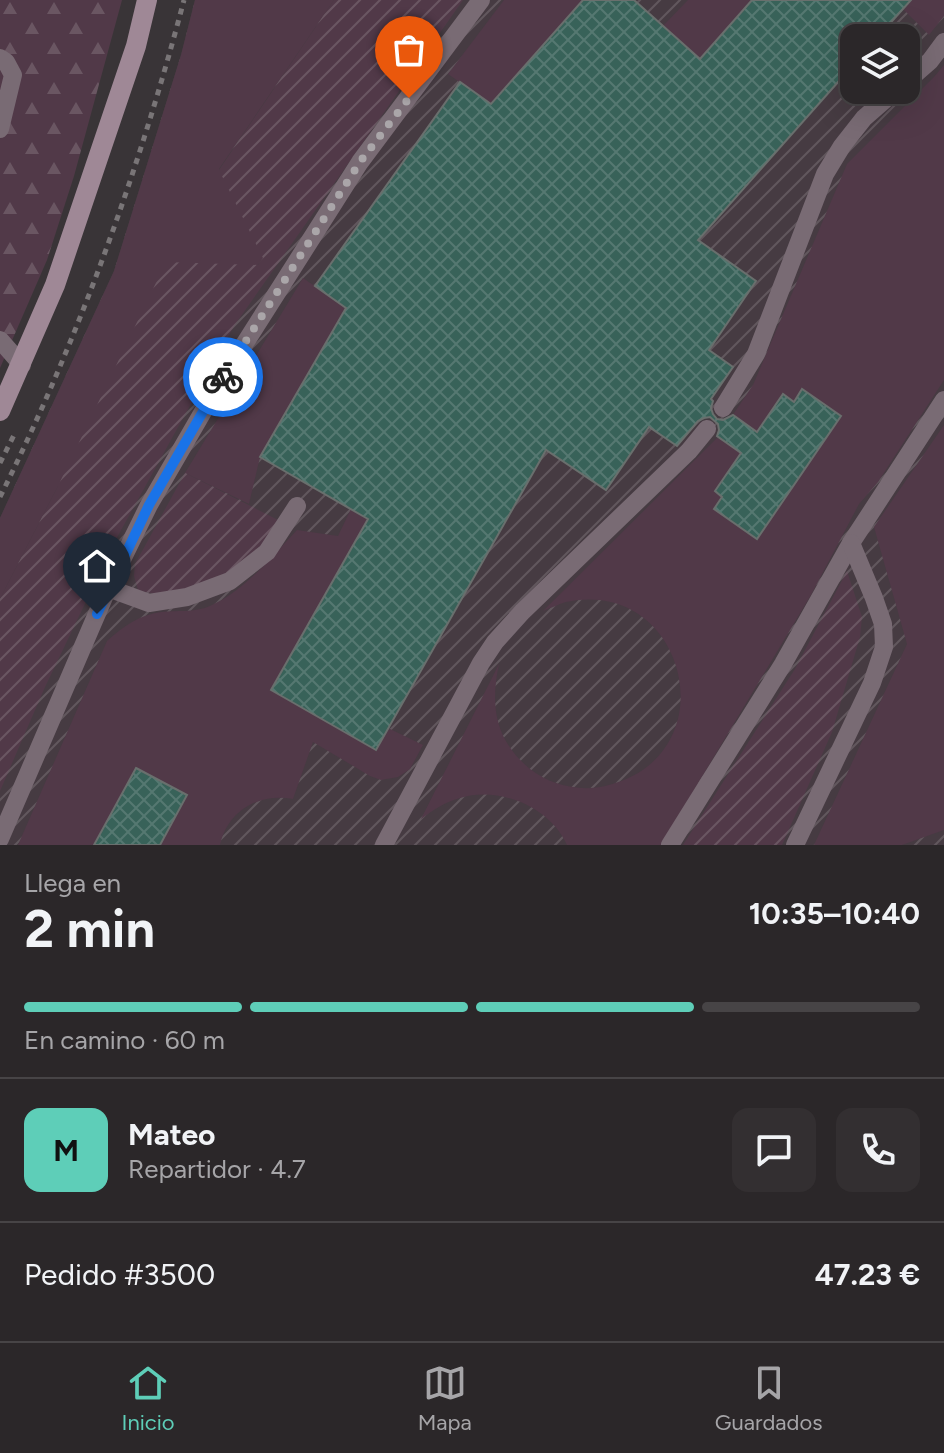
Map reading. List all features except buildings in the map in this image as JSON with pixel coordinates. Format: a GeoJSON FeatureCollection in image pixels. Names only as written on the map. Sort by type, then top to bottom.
{"type":"FeatureCollection","features":[{"type":"Feature","properties":{"kind":"street"},"geometry":{"type":"LineString","coordinates":[[0,411],[55,285],[136,46],[147,0]]}},
{"type":"Feature","properties":{"kind":"lane"},"geometry":{"type":"LineString","coordinates":[[0,839],[108,588],[149,505],[211,397],[360,162],[481,0]]}},
{"type":"Feature","properties":{"kind":"lane"},"geometry":{"type":"LineString","coordinates":[[920,70],[944,42]]}},
{"type":"Feature","properties":{"kind":"lane"},"geometry":{"type":"LineString","coordinates":[[0,58],[13,75],[0,129]]}},
{"type":"Feature","properties":{"kind":"lane"},"geometry":{"type":"LineString","coordinates":[[723,408],[756,354],[825,174],[864,118],[880,104]]}},
{"type":"Feature","properties":{"kind":"lane"},"geometry":{"type":"LineString","coordinates":[[0,340],[22,365]]}},
{"type":"Feature","properties":{"kind":"lane"},"geometry":{"type":"LineString","coordinates":[[670,845],[783,664],[851,543],[944,400]]}},
{"type":"Feature","properties":{"kind":"lane"},"geometry":{"type":"LineString","coordinates":[[384,845],[495,642],[522,612],[689,451],[707,429]]}},
{"type":"Feature","properties":{"kind":"lane"},"geometry":{"type":"LineString","coordinates":[[108,588],[149,603],[187,597],[230,581],[267,552],[297,506]]}},
{"type":"Feature","properties":{"kind":"lane"},"geometry":{"type":"LineString","coordinates":[[795,845],[872,683],[884,647],[883,624],[851,543]]}},
{"type":"Feature","properties":{"kind":"path"},"geometry":{"type":"LineString","coordinates":[[0,497],[90,293],[152,116],[184,0]]}},
{"type":"Feature","properties":{"kind":"shaded area"},"geometry":{"type":"Polygon","coordinates":[[[195,0],[944,0],[944,845],[0,845],[0,518],[114,271],[195,0]]]}},
{"type":"Feature","properties":{"kind":"green space"},"geometry":{"type":"Polygon","coordinates":[[[0,0],[122,0],[74,176],[47,260],[0,368],[0,0]]]}},
{"type":"Feature","properties":{"kind":"green space"},"geometry":{"type":"Polygon","coordinates":[[[195,0],[334,0],[219,169],[264,258],[57,488],[0,599],[0,518],[114,271],[195,0]]]}},
{"type":"Feature","properties":{"kind":"green space"},"geometry":{"type":"Polygon","coordinates":[[[334,0],[463,0],[234,326],[115,541],[45,687],[0,791],[0,599],[166,262],[258,265],[263,258],[219,170],[334,0]]]}},
{"type":"Feature","properties":{"kind":"green space"},"geometry":{"type":"Polygon","coordinates":[[[504,0],[583,0],[491,104],[448,74],[504,0]]]}},
{"type":"Feature","properties":{"kind":"green space"},"geometry":{"type":"Polygon","coordinates":[[[688,0],[752,0],[700,59],[663,26],[688,0]]]}},
{"type":"Feature","properties":{"kind":"green space"},"geometry":{"type":"Polygon","coordinates":[[[911,0],[944,0],[944,16],[929,35],[903,9],[911,0]]]}},
{"type":"Feature","properties":{"kind":"green space"},"geometry":{"type":"Polygon","coordinates":[[[944,65],[944,380],[878,482],[859,504],[811,595],[661,845],[567,845],[549,820],[536,810],[491,795],[455,800],[421,819],[499,664],[495,694],[502,734],[518,758],[547,779],[576,787],[605,786],[644,769],[669,741],[680,708],[678,673],[665,641],[641,616],[608,601],[566,602],[543,611],[718,437],[753,385],[847,164],[907,104],[920,104],[920,91],[944,65]]]}},
{"type":"Feature","properties":{"kind":"green space"},"geometry":{"type":"Polygon","coordinates":[[[303,278],[346,308],[260,457],[249,504],[185,473],[303,278]]]}},
{"type":"Feature","properties":{"kind":"green space"},"geometry":{"type":"Polygon","coordinates":[[[944,425],[944,830],[902,845],[814,845],[907,644],[874,527],[944,425]]]}},
{"type":"Feature","properties":{"kind":"green space"},"geometry":{"type":"Polygon","coordinates":[[[185,473],[280,521],[247,560],[223,578],[200,588],[175,593],[138,590],[135,564],[185,473]]]}},
{"type":"Feature","properties":{"kind":"green space"},"geometry":{"type":"Polygon","coordinates":[[[351,509],[368,519],[271,689],[376,750],[388,728],[423,745],[410,769],[398,777],[381,780],[313,742],[293,799],[268,799],[247,807],[230,822],[220,845],[18,845],[107,641],[146,616],[198,610],[223,599],[257,572],[297,530],[338,536],[351,509]]]}},
{"type":"Feature","properties":{"kind":"green space"},"geometry":{"type":"Polygon","coordinates":[[[847,571],[862,617],[860,637],[832,732],[782,845],[683,845],[795,669],[847,571]]]}},
{"type":"Feature","properties":{"kind":"way so far"},"geometry":{"type":"LineString","coordinates":[[223,377],[360,162],[409,98]]}},
{"type":"Feature","properties":{"kind":"route"},"geometry":{"type":"LineString","coordinates":[[97,614],[149,505],[223,377]]}}]}
